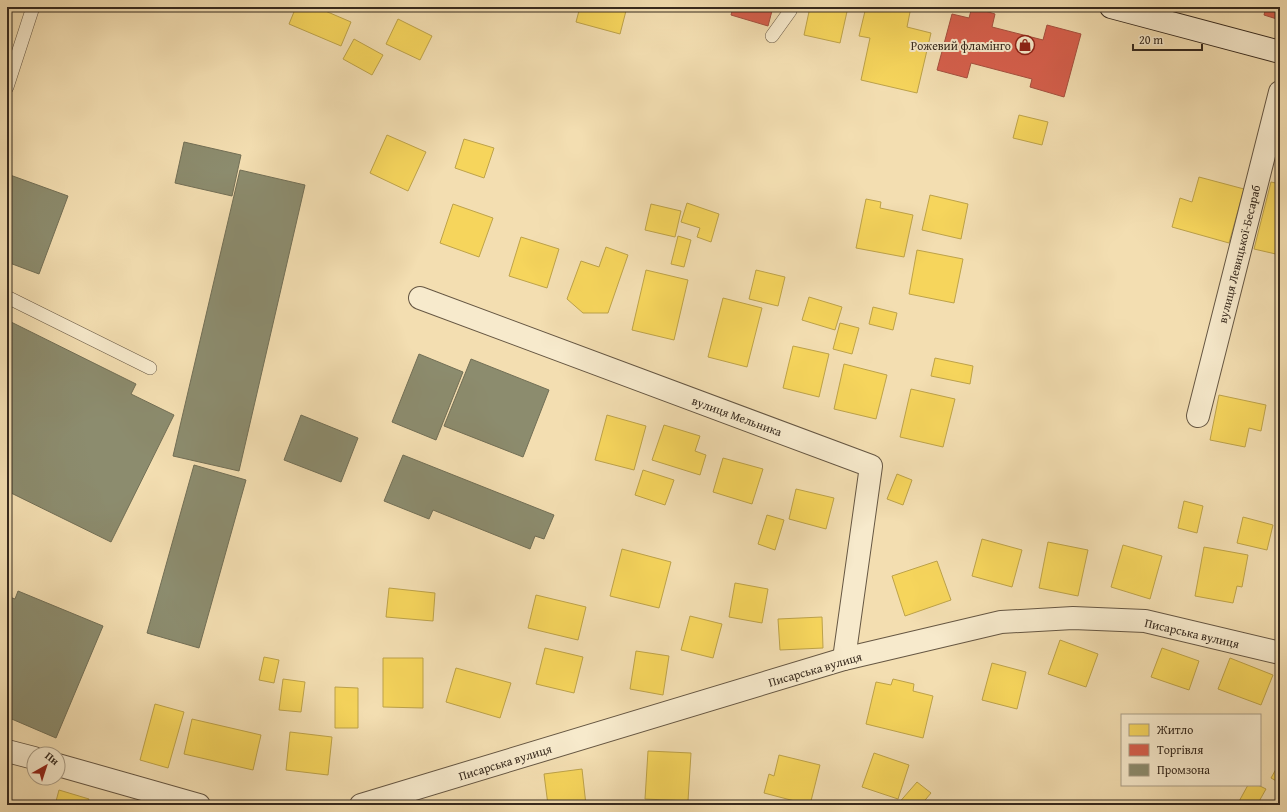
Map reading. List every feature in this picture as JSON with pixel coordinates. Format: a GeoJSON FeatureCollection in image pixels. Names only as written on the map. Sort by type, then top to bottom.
{"type":"FeatureCollection","features":[{"type":"Feature","properties":{"kind":"street"},"geometry":{"type":"LineString","coordinates":[[1111,7],[1280,52]]}},
{"type":"Feature","properties":{"kind":"street","name":"вулиця Левицької-Бесараб"},"geometry":{"type":"LineString","coordinates":[[1198,416],[1280,92]]}},
{"type":"Feature","properties":{"kind":"street","name":"вулиця Мельника"},"geometry":{"type":"LineString","coordinates":[[420,298],[872,466],[844,659]]}},
{"type":"Feature","properties":{"kind":"street","name":"Писарська вулиця"},"geometry":{"type":"LineString","coordinates":[[361,805],[844,659],[1001,622],[1073,618],[1145,621],[1280,653]]}},
{"type":"Feature","properties":{"kind":"street"},"geometry":{"type":"LineString","coordinates":[[7,750],[26,756]]}},
{"type":"Feature","properties":{"kind":"street"},"geometry":{"type":"LineString","coordinates":[[66,767],[200,805]]}},
{"type":"Feature","properties":{"kind":"lane"},"geometry":{"type":"LineString","coordinates":[[7,87],[32,7]]}},
{"type":"Feature","properties":{"kind":"lane"},"geometry":{"type":"LineString","coordinates":[[772,36],[790,11],[791,7]]}},
{"type":"Feature","properties":{"kind":"lane"},"geometry":{"type":"LineString","coordinates":[[7,297],[150,368]]}},
{"type":"Feature","properties":{"kind":"building: Житло"},"geometry":{"type":"Polygon","coordinates":[[[194,7],[204,7],[202,11],[194,7]]]}},
{"type":"Feature","properties":{"kind":"building: Житло"},"geometry":{"type":"Polygon","coordinates":[[[296,7],[316,7],[351,22],[341,46],[289,24],[296,7]]]}},
{"type":"Feature","properties":{"kind":"building: Житло"},"geometry":{"type":"Polygon","coordinates":[[[580,7],[627,7],[620,34],[576,22],[580,7]]]}},
{"type":"Feature","properties":{"kind":"building: Житло"},"geometry":{"type":"Polygon","coordinates":[[[810,7],[848,7],[840,43],[804,35],[810,7]]]}},
{"type":"Feature","properties":{"kind":"building: Житло"},"geometry":{"type":"Polygon","coordinates":[[[866,7],[911,7],[907,27],[931,33],[917,93],[861,80],[870,38],[859,36],[866,7]]]}},
{"type":"Feature","properties":{"kind":"building: Житло"},"geometry":{"type":"Polygon","coordinates":[[[398,19],[432,36],[420,60],[386,44],[398,19]]]}},
{"type":"Feature","properties":{"kind":"building: Житло"},"geometry":{"type":"Polygon","coordinates":[[[354,39],[383,55],[372,75],[343,59],[354,39]]]}},
{"type":"Feature","properties":{"kind":"building: Житло"},"geometry":{"type":"Polygon","coordinates":[[[1019,115],[1048,122],[1042,145],[1013,138],[1019,115]]]}},
{"type":"Feature","properties":{"kind":"building: Житло"},"geometry":{"type":"Polygon","coordinates":[[[387,135],[426,152],[408,191],[370,173],[387,135]]]}},
{"type":"Feature","properties":{"kind":"building: Житло"},"geometry":{"type":"Polygon","coordinates":[[[464,139],[494,148],[484,178],[455,168],[464,139]]]}},
{"type":"Feature","properties":{"kind":"building: Житло"},"geometry":{"type":"Polygon","coordinates":[[[1199,177],[1244,189],[1229,243],[1172,227],[1180,198],[1192,202],[1199,177]]]}},
{"type":"Feature","properties":{"kind":"building: Житло"},"geometry":{"type":"Polygon","coordinates":[[[1271,182],[1280,184],[1280,255],[1254,249],[1271,182]]]}},
{"type":"Feature","properties":{"kind":"building: Житло"},"geometry":{"type":"Polygon","coordinates":[[[930,195],[968,204],[961,239],[922,230],[930,195]]]}},
{"type":"Feature","properties":{"kind":"building: Житло"},"geometry":{"type":"Polygon","coordinates":[[[866,199],[881,202],[880,208],[913,215],[904,257],[856,248],[866,199]]]}},
{"type":"Feature","properties":{"kind":"building: Житло"},"geometry":{"type":"Polygon","coordinates":[[[687,203],[719,214],[711,242],[697,237],[700,228],[681,222],[687,203]]]}},
{"type":"Feature","properties":{"kind":"building: Житло"},"geometry":{"type":"Polygon","coordinates":[[[453,204],[493,218],[479,257],[440,243],[453,204]]]}},
{"type":"Feature","properties":{"kind":"building: Житло"},"geometry":{"type":"Polygon","coordinates":[[[651,204],[681,211],[675,237],[645,230],[651,204]]]}},
{"type":"Feature","properties":{"kind":"building: Житло"},"geometry":{"type":"Polygon","coordinates":[[[678,236],[691,240],[684,267],[671,264],[678,236]]]}},
{"type":"Feature","properties":{"kind":"building: Житло"},"geometry":{"type":"Polygon","coordinates":[[[521,237],[559,249],[547,288],[509,276],[521,237]]]}},
{"type":"Feature","properties":{"kind":"building: Житло"},"geometry":{"type":"Polygon","coordinates":[[[606,247],[628,255],[608,313],[583,313],[567,299],[581,261],[599,267],[606,247]]]}},
{"type":"Feature","properties":{"kind":"building: Житло"},"geometry":{"type":"Polygon","coordinates":[[[917,250],[963,259],[954,303],[909,294],[917,250]]]}},
{"type":"Feature","properties":{"kind":"building: Житло"},"geometry":{"type":"Polygon","coordinates":[[[646,270],[688,280],[674,340],[632,330],[646,270]]]}},
{"type":"Feature","properties":{"kind":"building: Житло"},"geometry":{"type":"Polygon","coordinates":[[[756,270],[785,277],[778,306],[749,299],[756,270]]]}},
{"type":"Feature","properties":{"kind":"building: Житло"},"geometry":{"type":"Polygon","coordinates":[[[809,297],[842,307],[835,330],[802,320],[809,297]]]}},
{"type":"Feature","properties":{"kind":"building: Житло"},"geometry":{"type":"Polygon","coordinates":[[[723,298],[762,308],[747,367],[708,357],[723,298]]]}},
{"type":"Feature","properties":{"kind":"building: Житло"},"geometry":{"type":"Polygon","coordinates":[[[873,307],[897,313],[893,330],[869,324],[873,307]]]}},
{"type":"Feature","properties":{"kind":"building: Житло"},"geometry":{"type":"Polygon","coordinates":[[[840,323],[859,328],[852,354],[833,349],[840,323]]]}},
{"type":"Feature","properties":{"kind":"building: Житло"},"geometry":{"type":"Polygon","coordinates":[[[793,346],[829,354],[819,397],[783,388],[793,346]]]}},
{"type":"Feature","properties":{"kind":"building: Житло"},"geometry":{"type":"Polygon","coordinates":[[[935,358],[973,366],[970,384],[931,376],[935,358]]]}},
{"type":"Feature","properties":{"kind":"building: Житло"},"geometry":{"type":"Polygon","coordinates":[[[844,364],[887,375],[876,419],[834,409],[844,364]]]}},
{"type":"Feature","properties":{"kind":"building: Житло"},"geometry":{"type":"Polygon","coordinates":[[[911,389],[955,399],[943,447],[900,437],[911,389]]]}},
{"type":"Feature","properties":{"kind":"building: Житло"},"geometry":{"type":"Polygon","coordinates":[[[1219,395],[1266,405],[1261,431],[1249,428],[1245,447],[1210,440],[1219,395]]]}},
{"type":"Feature","properties":{"kind":"building: Житло"},"geometry":{"type":"Polygon","coordinates":[[[607,415],[646,426],[634,470],[595,460],[607,415]]]}},
{"type":"Feature","properties":{"kind":"building: Житло"},"geometry":{"type":"Polygon","coordinates":[[[664,425],[700,436],[695,451],[706,455],[700,475],[652,460],[664,425]]]}},
{"type":"Feature","properties":{"kind":"building: Житло"},"geometry":{"type":"Polygon","coordinates":[[[723,458],[763,469],[752,504],[713,492],[723,458]]]}},
{"type":"Feature","properties":{"kind":"building: Житло"},"geometry":{"type":"Polygon","coordinates":[[[643,470],[674,480],[665,505],[635,495],[643,470]]]}},
{"type":"Feature","properties":{"kind":"building: Житло"},"geometry":{"type":"Polygon","coordinates":[[[897,474],[912,480],[903,505],[887,499],[897,474]]]}},
{"type":"Feature","properties":{"kind":"building: Житло"},"geometry":{"type":"Polygon","coordinates":[[[796,489],[834,498],[826,529],[789,519],[796,489]]]}},
{"type":"Feature","properties":{"kind":"building: Житло"},"geometry":{"type":"Polygon","coordinates":[[[1184,501],[1203,506],[1197,533],[1178,528],[1184,501]]]}},
{"type":"Feature","properties":{"kind":"building: Житло"},"geometry":{"type":"Polygon","coordinates":[[[767,515],[784,520],[775,550],[758,544],[767,515]]]}},
{"type":"Feature","properties":{"kind":"building: Житло"},"geometry":{"type":"Polygon","coordinates":[[[1243,517],[1273,525],[1267,550],[1237,543],[1243,517]]]}},
{"type":"Feature","properties":{"kind":"building: Житло"},"geometry":{"type":"Polygon","coordinates":[[[982,539],[1022,550],[1012,587],[972,576],[982,539]]]}},
{"type":"Feature","properties":{"kind":"building: Житло"},"geometry":{"type":"Polygon","coordinates":[[[1048,542],[1088,550],[1078,596],[1039,588],[1048,542]]]}},
{"type":"Feature","properties":{"kind":"building: Житло"},"geometry":{"type":"Polygon","coordinates":[[[1123,545],[1162,556],[1150,599],[1111,587],[1123,545]]]}},
{"type":"Feature","properties":{"kind":"building: Житло"},"geometry":{"type":"Polygon","coordinates":[[[1204,547],[1248,555],[1242,587],[1237,586],[1233,603],[1195,596],[1204,547]]]}},
{"type":"Feature","properties":{"kind":"building: Житло"},"geometry":{"type":"Polygon","coordinates":[[[622,549],[671,562],[659,608],[610,596],[622,549]]]}},
{"type":"Feature","properties":{"kind":"building: Житло"},"geometry":{"type":"Polygon","coordinates":[[[937,561],[951,600],[905,616],[892,576],[937,561]]]}},
{"type":"Feature","properties":{"kind":"building: Житло"},"geometry":{"type":"Polygon","coordinates":[[[735,583],[768,589],[762,623],[729,617],[735,583]]]}},
{"type":"Feature","properties":{"kind":"building: Житло"},"geometry":{"type":"Polygon","coordinates":[[[389,588],[435,593],[433,621],[386,617],[389,588]]]}},
{"type":"Feature","properties":{"kind":"building: Житло"},"geometry":{"type":"Polygon","coordinates":[[[536,595],[586,607],[578,640],[528,628],[536,595]]]}},
{"type":"Feature","properties":{"kind":"building: Житло"},"geometry":{"type":"Polygon","coordinates":[[[690,616],[722,624],[713,658],[681,650],[690,616]]]}},
{"type":"Feature","properties":{"kind":"building: Житло"},"geometry":{"type":"Polygon","coordinates":[[[822,617],[823,648],[780,650],[778,619],[822,617]]]}},
{"type":"Feature","properties":{"kind":"building: Житло"},"geometry":{"type":"Polygon","coordinates":[[[1060,640],[1098,654],[1086,687],[1048,674],[1060,640]]]}},
{"type":"Feature","properties":{"kind":"building: Житло"},"geometry":{"type":"Polygon","coordinates":[[[545,648],[583,657],[574,693],[536,684],[545,648]]]}},
{"type":"Feature","properties":{"kind":"building: Житло"},"geometry":{"type":"Polygon","coordinates":[[[1162,648],[1199,661],[1189,690],[1151,677],[1162,648]]]}},
{"type":"Feature","properties":{"kind":"building: Житло"},"geometry":{"type":"Polygon","coordinates":[[[636,651],[669,656],[663,695],[630,689],[636,651]]]}},
{"type":"Feature","properties":{"kind":"building: Житло"},"geometry":{"type":"Polygon","coordinates":[[[264,657],[279,660],[274,683],[259,680],[264,657]]]}},
{"type":"Feature","properties":{"kind":"building: Житло"},"geometry":{"type":"Polygon","coordinates":[[[383,658],[423,658],[423,708],[383,707],[383,658]]]}},
{"type":"Feature","properties":{"kind":"building: Житло"},"geometry":{"type":"Polygon","coordinates":[[[1230,658],[1273,675],[1261,705],[1218,689],[1230,658]]]}},
{"type":"Feature","properties":{"kind":"building: Житло"},"geometry":{"type":"Polygon","coordinates":[[[992,663],[1026,672],[1017,709],[982,700],[992,663]]]}},
{"type":"Feature","properties":{"kind":"building: Житло"},"geometry":{"type":"Polygon","coordinates":[[[456,668],[511,683],[500,718],[446,702],[456,668]]]}},
{"type":"Feature","properties":{"kind":"building: Житло"},"geometry":{"type":"Polygon","coordinates":[[[283,679],[305,682],[301,712],[279,710],[283,679]]]}},
{"type":"Feature","properties":{"kind":"building: Житло"},"geometry":{"type":"Polygon","coordinates":[[[893,679],[914,684],[913,691],[933,696],[923,738],[866,724],[876,682],[891,685],[893,679]]]}},
{"type":"Feature","properties":{"kind":"building: Житло"},"geometry":{"type":"Polygon","coordinates":[[[335,687],[358,688],[358,728],[335,728],[335,687]]]}},
{"type":"Feature","properties":{"kind":"building: Житло"},"geometry":{"type":"Polygon","coordinates":[[[155,704],[184,712],[168,768],[140,760],[155,704]]]}},
{"type":"Feature","properties":{"kind":"building: Житло"},"geometry":{"type":"Polygon","coordinates":[[[192,719],[261,735],[253,770],[184,754],[192,719]]]}},
{"type":"Feature","properties":{"kind":"building: Житло"},"geometry":{"type":"Polygon","coordinates":[[[290,732],[332,737],[328,775],[286,770],[290,732]]]}},
{"type":"Feature","properties":{"kind":"building: Житло"},"geometry":{"type":"Polygon","coordinates":[[[648,751],[691,753],[688,801],[645,799],[648,751]]]}},
{"type":"Feature","properties":{"kind":"building: Житло"},"geometry":{"type":"Polygon","coordinates":[[[874,753],[909,765],[898,799],[862,787],[874,753]]]}},
{"type":"Feature","properties":{"kind":"building: Житло"},"geometry":{"type":"Polygon","coordinates":[[[779,755],[820,765],[810,805],[764,793],[769,774],[774,776],[779,755]]]}},
{"type":"Feature","properties":{"kind":"building: Житло"},"geometry":{"type":"Polygon","coordinates":[[[1280,762],[1280,783],[1271,778],[1280,762]]]}},
{"type":"Feature","properties":{"kind":"building: Житло"},"geometry":{"type":"Polygon","coordinates":[[[582,769],[586,805],[548,805],[544,774],[582,769]]]}},
{"type":"Feature","properties":{"kind":"building: Житло"},"geometry":{"type":"Polygon","coordinates":[[[917,782],[931,793],[921,805],[897,805],[917,782]]]}},
{"type":"Feature","properties":{"kind":"building: Житло"},"geometry":{"type":"Polygon","coordinates":[[[1247,786],[1260,786],[1266,789],[1257,805],[1237,805],[1247,786]]]}},
{"type":"Feature","properties":{"kind":"building: Житло"},"geometry":{"type":"Polygon","coordinates":[[[59,790],[89,799],[87,805],[55,805],[59,790]]]}},
{"type":"Feature","properties":{"kind":"building: Торгівля"},"geometry":{"type":"Polygon","coordinates":[[[733,7],[773,7],[768,26],[731,15],[733,7]]]}},
{"type":"Feature","properties":{"kind":"building: Торгівля"},"geometry":{"type":"Polygon","coordinates":[[[972,7],[995,14],[992,27],[1043,40],[1047,25],[1081,34],[1064,97],[1030,87],[1032,79],[971,63],[967,78],[937,70],[952,14],[969,18],[972,7]]]}},
{"type":"Feature","properties":{"kind":"building: Торгівля"},"geometry":{"type":"Polygon","coordinates":[[[1266,7],[1280,7],[1280,20],[1264,15],[1266,7]]]}},
{"type":"Feature","properties":{"kind":"building: Промзона"},"geometry":{"type":"Polygon","coordinates":[[[184,142],[241,155],[232,196],[175,183],[184,142]]]}},
{"type":"Feature","properties":{"kind":"building: Промзона"},"geometry":{"type":"Polygon","coordinates":[[[240,170],[305,185],[239,471],[173,456],[240,170]]]}},
{"type":"Feature","properties":{"kind":"building: Промзона"},"geometry":{"type":"Polygon","coordinates":[[[10,175],[68,196],[39,274],[7,262],[7,184],[10,175]]]}},
{"type":"Feature","properties":{"kind":"building: Промзона"},"geometry":{"type":"Polygon","coordinates":[[[7,320],[136,384],[131,394],[174,415],[111,542],[7,491],[7,320]]]}},
{"type":"Feature","properties":{"kind":"building: Промзона"},"geometry":{"type":"Polygon","coordinates":[[[419,354],[463,372],[436,440],[392,422],[419,354]]]}},
{"type":"Feature","properties":{"kind":"building: Промзона"},"geometry":{"type":"Polygon","coordinates":[[[471,359],[549,390],[523,457],[444,426],[471,359]]]}},
{"type":"Feature","properties":{"kind":"building: Промзона"},"geometry":{"type":"Polygon","coordinates":[[[301,415],[358,438],[341,482],[284,460],[301,415]]]}},
{"type":"Feature","properties":{"kind":"building: Промзона"},"geometry":{"type":"Polygon","coordinates":[[[403,455],[554,515],[544,539],[535,536],[530,549],[433,510],[429,519],[384,501],[403,455]]]}},
{"type":"Feature","properties":{"kind":"building: Промзона"},"geometry":{"type":"Polygon","coordinates":[[[194,465],[246,480],[199,648],[147,633],[194,465]]]}},
{"type":"Feature","properties":{"kind":"building: Промзона"},"geometry":{"type":"Polygon","coordinates":[[[18,591],[103,626],[56,738],[7,717],[7,596],[15,599],[18,591]]]}},
{"type":"Feature","properties":{"kind":"place","name":"Рожевий фламінго"},"geometry":{"type":"Point","coordinates":[1025,45]}}]}
